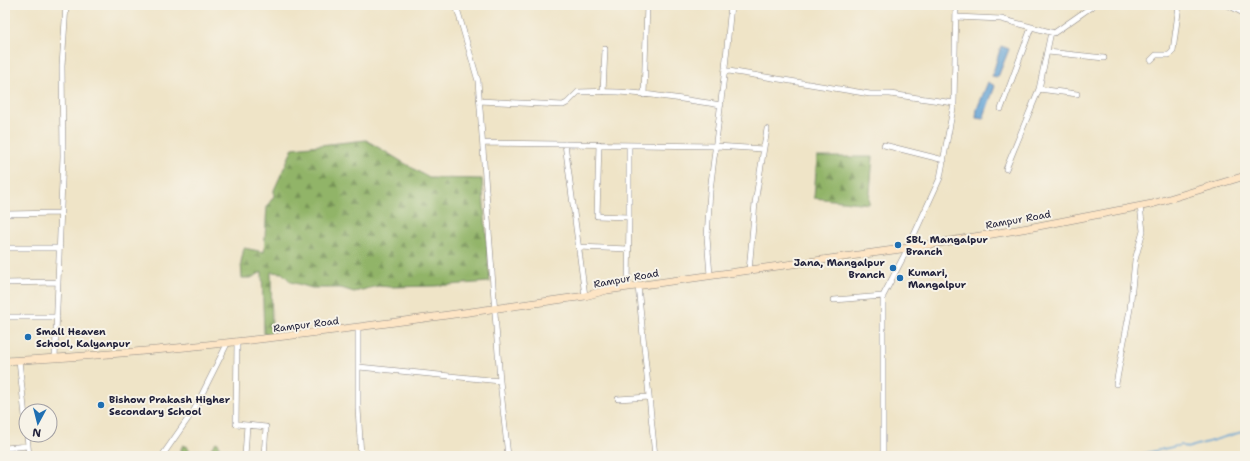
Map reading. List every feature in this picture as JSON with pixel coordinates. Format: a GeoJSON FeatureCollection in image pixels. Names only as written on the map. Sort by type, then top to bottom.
{"type":"FeatureCollection","features":[{"type":"Feature","properties":{"kind":"main road","name":"Rampur Road"},"geometry":{"type":"LineString","coordinates":[[5,361],[227,344],[358,328],[585,296],[628,287],[908,248],[1028,228],[1140,206],[1245,176]]}},
{"type":"Feature","properties":{"kind":"street"},"geometry":{"type":"LineString","coordinates":[[55,358],[63,156],[62,66],[66,5]]}},
{"type":"Feature","properties":{"kind":"street"},"geometry":{"type":"LineString","coordinates":[[456,5],[478,81],[496,309],[500,382],[508,456]]}},
{"type":"Feature","properties":{"kind":"street"},"geometry":{"type":"LineString","coordinates":[[644,95],[647,5]]}},
{"type":"Feature","properties":{"kind":"street"},"geometry":{"type":"LineString","coordinates":[[710,276],[707,237],[731,5]]}},
{"type":"Feature","properties":{"kind":"street"},"geometry":{"type":"LineString","coordinates":[[883,456],[883,296],[908,248],[940,178],[954,103],[956,5]]}},
{"type":"Feature","properties":{"kind":"street"},"geometry":{"type":"LineString","coordinates":[[956,17],[1001,18],[1031,28],[1054,33],[1094,5]]}},
{"type":"Feature","properties":{"kind":"street"},"geometry":{"type":"LineString","coordinates":[[1151,60],[1156,55],[1169,55],[1173,51],[1179,5]]}},
{"type":"Feature","properties":{"kind":"street"},"geometry":{"type":"LineString","coordinates":[[1228,5],[1245,14]]}},
{"type":"Feature","properties":{"kind":"street"},"geometry":{"type":"LineString","coordinates":[[1001,109],[1031,28]]}},
{"type":"Feature","properties":{"kind":"street"},"geometry":{"type":"LineString","coordinates":[[1006,169],[1039,89],[1051,32]]}},
{"type":"Feature","properties":{"kind":"street"},"geometry":{"type":"LineString","coordinates":[[603,92],[605,49]]}},
{"type":"Feature","properties":{"kind":"street"},"geometry":{"type":"LineString","coordinates":[[1048,52],[1104,58]]}},
{"type":"Feature","properties":{"kind":"street"},"geometry":{"type":"LineString","coordinates":[[725,72],[729,71],[761,75],[787,81],[870,94],[906,96],[954,103]]}},
{"type":"Feature","properties":{"kind":"street"},"geometry":{"type":"LineString","coordinates":[[1039,89],[1077,94]]}},
{"type":"Feature","properties":{"kind":"street"},"geometry":{"type":"LineString","coordinates":[[480,100],[555,106],[567,103],[578,92],[603,92],[644,95],[721,105]]}},
{"type":"Feature","properties":{"kind":"street"},"geometry":{"type":"LineString","coordinates":[[749,271],[763,149],[767,129]]}},
{"type":"Feature","properties":{"kind":"street"},"geometry":{"type":"LineString","coordinates":[[483,143],[716,146],[763,149]]}},
{"type":"Feature","properties":{"kind":"street"},"geometry":{"type":"LineString","coordinates":[[565,144],[585,296]]}},
{"type":"Feature","properties":{"kind":"street"},"geometry":{"type":"LineString","coordinates":[[599,144],[597,216],[629,217]]}},
{"type":"Feature","properties":{"kind":"street"},"geometry":{"type":"LineString","coordinates":[[628,287],[629,145]]}},
{"type":"Feature","properties":{"kind":"street"},"geometry":{"type":"LineString","coordinates":[[884,145],[944,160]]}},
{"type":"Feature","properties":{"kind":"street"},"geometry":{"type":"LineString","coordinates":[[1116,384],[1130,309],[1135,260],[1143,230],[1140,206]]}},
{"type":"Feature","properties":{"kind":"street"},"geometry":{"type":"LineString","coordinates":[[6,214],[61,213]]}},
{"type":"Feature","properties":{"kind":"street"},"geometry":{"type":"LineString","coordinates":[[578,247],[629,249]]}},
{"type":"Feature","properties":{"kind":"street"},"geometry":{"type":"LineString","coordinates":[[5,248],[60,248]]}},
{"type":"Feature","properties":{"kind":"street"},"geometry":{"type":"LineString","coordinates":[[5,283],[58,282]]}},
{"type":"Feature","properties":{"kind":"street"},"geometry":{"type":"LineString","coordinates":[[638,286],[655,456]]}},
{"type":"Feature","properties":{"kind":"street"},"geometry":{"type":"LineString","coordinates":[[834,300],[883,296]]}},
{"type":"Feature","properties":{"kind":"street"},"geometry":{"type":"LineString","coordinates":[[5,317],[57,317]]}},
{"type":"Feature","properties":{"kind":"street"},"geometry":{"type":"LineString","coordinates":[[358,328],[358,408],[361,456]]}},
{"type":"Feature","properties":{"kind":"street"},"geometry":{"type":"LineString","coordinates":[[237,343],[236,424],[266,427],[264,456]]}},
{"type":"Feature","properties":{"kind":"street"},"geometry":{"type":"LineString","coordinates":[[162,456],[194,410],[227,344]]}},
{"type":"Feature","properties":{"kind":"street"},"geometry":{"type":"LineString","coordinates":[[19,360],[24,403]]}},
{"type":"Feature","properties":{"kind":"street"},"geometry":{"type":"LineString","coordinates":[[359,367],[500,382]]}},
{"type":"Feature","properties":{"kind":"street"},"geometry":{"type":"LineString","coordinates":[[618,399],[649,397]]}},
{"type":"Feature","properties":{"kind":"street"},"geometry":{"type":"LineString","coordinates":[[245,456],[247,425]]}},
{"type":"Feature","properties":{"kind":"street"},"geometry":{"type":"LineString","coordinates":[[28,443],[29,456]]}},
{"type":"Feature","properties":{"kind":"street"},"geometry":{"type":"LineString","coordinates":[[5,448],[28,446]]}},
{"type":"Feature","properties":{"kind":"green space"},"geometry":{"type":"Polygon","coordinates":[[[366,140],[429,178],[482,179],[490,282],[435,286],[378,286],[354,292],[341,288],[312,288],[291,282],[282,273],[271,272],[272,335],[264,334],[262,272],[251,278],[242,278],[241,262],[244,248],[264,252],[267,206],[274,196],[274,190],[293,148],[366,140]]]}},
{"type":"Feature","properties":{"kind":"green space"},"geometry":{"type":"Polygon","coordinates":[[[817,157],[873,157],[869,204],[814,198],[817,157]]]}},
{"type":"Feature","properties":{"kind":"green space"},"geometry":{"type":"Polygon","coordinates":[[[216,442],[219,444],[220,456],[181,456],[181,449],[183,445],[188,447],[190,452],[208,452],[216,442]]]}},
{"type":"Feature","properties":{"kind":"water"},"geometry":{"type":"Polygon","coordinates":[[[1001,46],[1009,49],[998,77],[992,76],[1001,46]]]}},
{"type":"Feature","properties":{"kind":"water"},"geometry":{"type":"Polygon","coordinates":[[[988,82],[995,86],[983,119],[976,118],[977,109],[988,82]]]}},
{"type":"Feature","properties":{"kind":"waterway"},"geometry":{"type":"LineString","coordinates":[[1239,5],[1245,8]]}},
{"type":"Feature","properties":{"kind":"waterway"},"geometry":{"type":"LineString","coordinates":[[1133,456],[1181,445],[1187,448],[1245,431]]}},
{"type":"Feature","properties":{"kind":"place","name":"SBL, Mangalpur Branch"},"geometry":{"type":"Point","coordinates":[898,245]}},
{"type":"Feature","properties":{"kind":"place","name":"Jana, Mangalpur Branch"},"geometry":{"type":"Point","coordinates":[893,268]}},
{"type":"Feature","properties":{"kind":"place","name":"Kumari, Mangalpur"},"geometry":{"type":"Point","coordinates":[900,278]}},
{"type":"Feature","properties":{"kind":"place","name":"Small Heaven School, Kalyanpur"},"geometry":{"type":"Point","coordinates":[28,337]}},
{"type":"Feature","properties":{"kind":"place","name":"Bishow Prakash Higher Secondary School"},"geometry":{"type":"Point","coordinates":[101,405]}}]}
